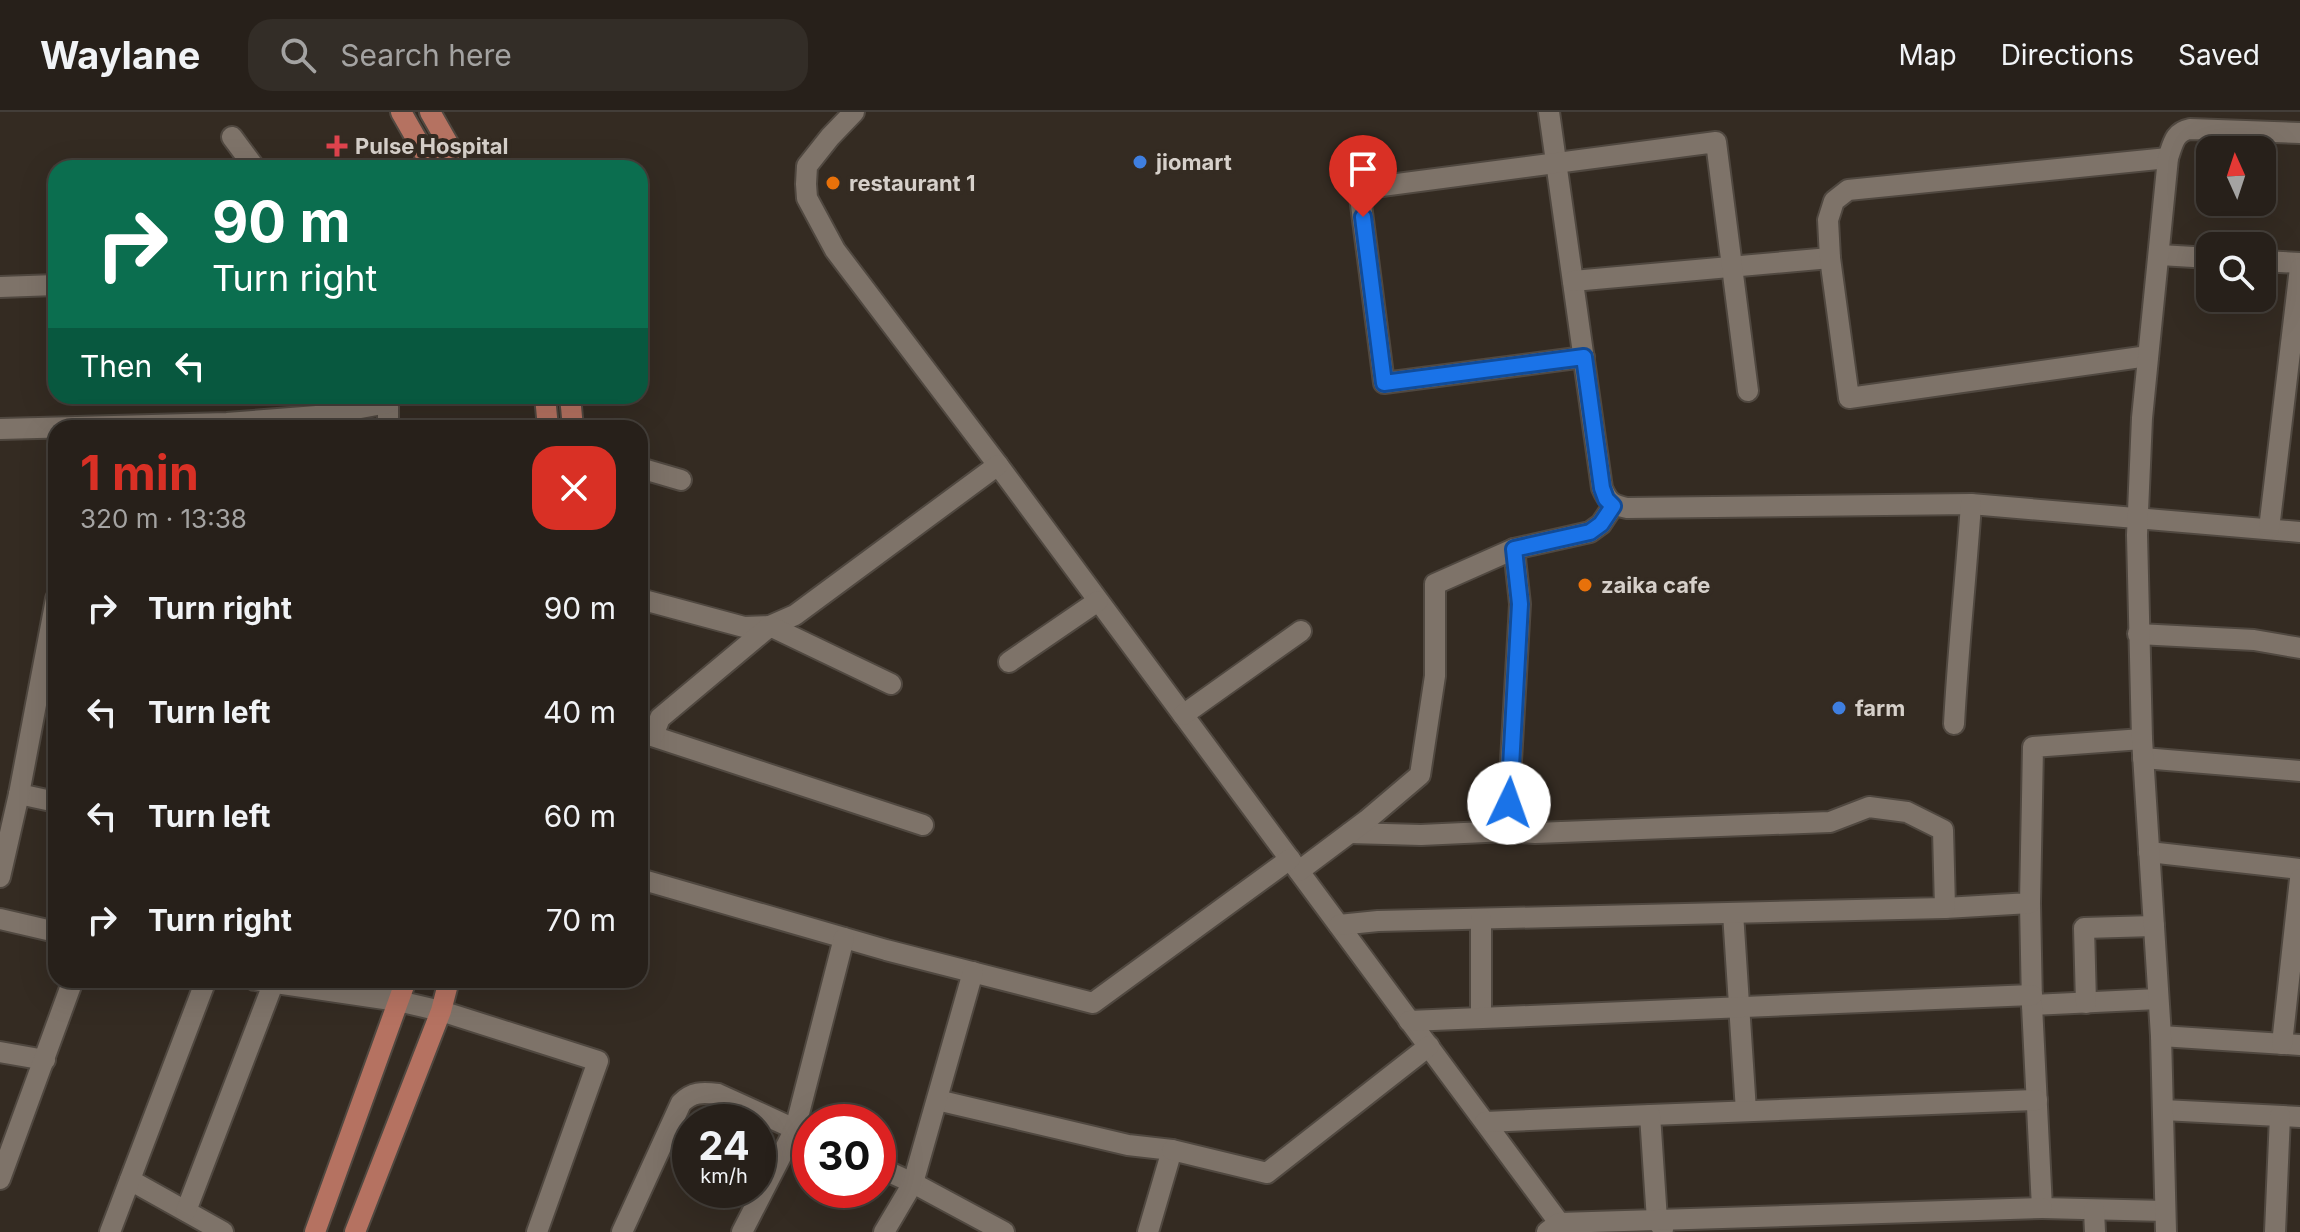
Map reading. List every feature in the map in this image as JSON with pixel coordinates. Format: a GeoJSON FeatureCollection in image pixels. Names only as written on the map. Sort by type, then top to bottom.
{"type":"FeatureCollection","features":[{"type":"Feature","properties":{"kind":"main road"},"geometry":{"type":"LineString","coordinates":[[401,112],[428,160]]}},
{"type":"Feature","properties":{"kind":"main road"},"geometry":{"type":"LineString","coordinates":[[430,112],[457,160]]}},
{"type":"Feature","properties":{"kind":"main road"},"geometry":{"type":"LineString","coordinates":[[315,1232],[403,988]]}},
{"type":"Feature","properties":{"kind":"main road"},"geometry":{"type":"LineString","coordinates":[[355,1232],[441,1011],[447,988]]}},
{"type":"Feature","properties":{"kind":"street"},"geometry":{"type":"LineString","coordinates":[[854,112],[807,166],[807,198],[835,250],[1429,1046],[1557,1229],[2042,1208],[2165,1211]]}},
{"type":"Feature","properties":{"kind":"street"},"geometry":{"type":"LineString","coordinates":[[1549,112],[1602,488],[1613,506],[1971,504],[2300,532]]}},
{"type":"Feature","properties":{"kind":"street"},"geometry":{"type":"LineString","coordinates":[[2166,1232],[2161,1036],[2138,634],[2138,517],[2142,418],[2168,158],[2175,137],[2181,130],[2300,133]]}},
{"type":"Feature","properties":{"kind":"street"},"geometry":{"type":"LineString","coordinates":[[232,137],[249,160]]}},
{"type":"Feature","properties":{"kind":"street"},"geometry":{"type":"LineString","coordinates":[[1584,357],[1384,383],[1359,189],[1716,142],[1748,391]]}},
{"type":"Feature","properties":{"kind":"street"},"geometry":{"type":"LineString","coordinates":[[2148,356],[1849,398],[1830,258],[1828,220],[1834,201],[1848,190],[2168,158]]}},
{"type":"Feature","properties":{"kind":"street"},"geometry":{"type":"LineString","coordinates":[[2160,255],[2196,257]]}},
{"type":"Feature","properties":{"kind":"street"},"geometry":{"type":"LineString","coordinates":[[1573,281],[1830,258]]}},
{"type":"Feature","properties":{"kind":"street"},"geometry":{"type":"LineString","coordinates":[[2269,529],[2292,409],[2300,266],[2276,263]]}},
{"type":"Feature","properties":{"kind":"street"},"geometry":{"type":"LineString","coordinates":[[0,287],[48,285]]}},
{"type":"Feature","properties":{"kind":"street"},"geometry":{"type":"LineString","coordinates":[[281,420],[317,416],[366,404]]}},
{"type":"Feature","properties":{"kind":"street"},"geometry":{"type":"LineString","coordinates":[[0,429],[48,428]]}},
{"type":"Feature","properties":{"kind":"street"},"geometry":{"type":"LineString","coordinates":[[648,733],[660,718],[770,626],[795,615],[998,465]]}},
{"type":"Feature","properties":{"kind":"street"},"geometry":{"type":"LineString","coordinates":[[648,470],[681,480]]}},
{"type":"Feature","properties":{"kind":"street"},"geometry":{"type":"LineString","coordinates":[[1954,724],[1971,504]]}},
{"type":"Feature","properties":{"kind":"street"},"geometry":{"type":"LineString","coordinates":[[648,881],[844,938],[1093,1003],[1295,865],[1350,833],[1420,775],[1435,676],[1435,584],[1514,549],[1590,532],[1601,524],[1613,506]]}},
{"type":"Feature","properties":{"kind":"street"},"geometry":{"type":"LineString","coordinates":[[1507,831],[1520,604],[1514,549]]}},
{"type":"Feature","properties":{"kind":"street"},"geometry":{"type":"LineString","coordinates":[[648,601],[744,627],[770,626],[891,684]]}},
{"type":"Feature","properties":{"kind":"street"},"geometry":{"type":"LineString","coordinates":[[1009,662],[1098,601]]}},
{"type":"Feature","properties":{"kind":"street"},"geometry":{"type":"LineString","coordinates":[[1183,715],[1301,631]]}},
{"type":"Feature","properties":{"kind":"street"},"geometry":{"type":"LineString","coordinates":[[2138,634],[2254,640],[2300,648]]}},
{"type":"Feature","properties":{"kind":"street"},"geometry":{"type":"LineString","coordinates":[[0,877],[48,681]]}},
{"type":"Feature","properties":{"kind":"street"},"geometry":{"type":"LineString","coordinates":[[648,734],[923,825]]}},
{"type":"Feature","properties":{"kind":"street"},"geometry":{"type":"LineString","coordinates":[[2042,1208],[2030,903],[2033,747],[2143,749],[2300,771]]}},
{"type":"Feature","properties":{"kind":"street"},"geometry":{"type":"LineString","coordinates":[[19,794],[48,800]]}},
{"type":"Feature","properties":{"kind":"street"},"geometry":{"type":"LineString","coordinates":[[1350,833],[1535,833],[1830,822],[1869,807],[1907,812],[1943,830],[1945,908]]}},
{"type":"Feature","properties":{"kind":"street"},"geometry":{"type":"LineString","coordinates":[[2149,852],[2300,869]]}},
{"type":"Feature","properties":{"kind":"street"},"geometry":{"type":"LineString","coordinates":[[2161,1036],[2291,1045],[2300,879]]}},
{"type":"Feature","properties":{"kind":"street"},"geometry":{"type":"LineString","coordinates":[[1339,925],[1378,921],[1945,908],[2030,903]]}},
{"type":"Feature","properties":{"kind":"street"},"geometry":{"type":"LineString","coordinates":[[1733,913],[1746,1111]]}},
{"type":"Feature","properties":{"kind":"street"},"geometry":{"type":"LineString","coordinates":[[0,919],[48,930]]}},
{"type":"Feature","properties":{"kind":"street"},"geometry":{"type":"LineString","coordinates":[[1481,919],[1481,1018]]}},
{"type":"Feature","properties":{"kind":"street"},"geometry":{"type":"LineString","coordinates":[[2086,1003],[2084,928],[2154,926]]}},
{"type":"Feature","properties":{"kind":"street"},"geometry":{"type":"LineString","coordinates":[[808,1104],[844,938]]}},
{"type":"Feature","properties":{"kind":"street"},"geometry":{"type":"LineString","coordinates":[[884,1232],[913,1183],[973,972]]}},
{"type":"Feature","properties":{"kind":"street"},"geometry":{"type":"LineString","coordinates":[[0,1179],[70,988]]}},
{"type":"Feature","properties":{"kind":"street"},"geometry":{"type":"LineString","coordinates":[[110,1232],[203,988]]}},
{"type":"Feature","properties":{"kind":"street"},"geometry":{"type":"LineString","coordinates":[[186,1211],[262,988]]}},
{"type":"Feature","properties":{"kind":"street"},"geometry":{"type":"LineString","coordinates":[[306,988],[398,1001],[441,1011],[598,1061],[537,1232]]}},
{"type":"Feature","properties":{"kind":"street"},"geometry":{"type":"LineString","coordinates":[[1409,1021],[1739,1007],[2032,1000],[2086,1003],[2158,999]]}},
{"type":"Feature","properties":{"kind":"street"},"geometry":{"type":"LineString","coordinates":[[937,1100],[1128,1145],[1172,1150],[1267,1173],[1429,1046]]}},
{"type":"Feature","properties":{"kind":"street"},"geometry":{"type":"LineString","coordinates":[[0,1052],[45,1060]]}},
{"type":"Feature","properties":{"kind":"street"},"geometry":{"type":"LineString","coordinates":[[622,1232],[681,1103],[688,1096],[702,1092],[718,1094],[792,1127]]}},
{"type":"Feature","properties":{"kind":"street"},"geometry":{"type":"LineString","coordinates":[[1485,1122],[2037,1100]]}},
{"type":"Feature","properties":{"kind":"street"},"geometry":{"type":"LineString","coordinates":[[2163,1110],[2290,1117],[2275,1232]]}},
{"type":"Feature","properties":{"kind":"street"},"geometry":{"type":"LineString","coordinates":[[1650,1115],[1661,1226]]}},
{"type":"Feature","properties":{"kind":"street"},"geometry":{"type":"LineString","coordinates":[[742,1232],[792,1149]]}},
{"type":"Feature","properties":{"kind":"street"},"geometry":{"type":"LineString","coordinates":[[1148,1232],[1172,1150]]}},
{"type":"Feature","properties":{"kind":"street"},"geometry":{"type":"LineString","coordinates":[[896,1175],[1004,1232]]}},
{"type":"Feature","properties":{"kind":"street"},"geometry":{"type":"LineString","coordinates":[[130,1180],[223,1232]]}},
{"type":"Feature","properties":{"kind":"street"},"geometry":{"type":"LineString","coordinates":[[2094,1210],[2095,1232]]}},
{"type":"Feature","properties":{"kind":"place","name":"Pulse Hospital"},"geometry":{"type":"Point","coordinates":[337,146]}},
{"type":"Feature","properties":{"kind":"place","name":"jiomart"},"geometry":{"type":"Point","coordinates":[1140,162]}},
{"type":"Feature","properties":{"kind":"place","name":"restaurant 1"},"geometry":{"type":"Point","coordinates":[833,183]}},
{"type":"Feature","properties":{"kind":"place","name":"zaika cafe"},"geometry":{"type":"Point","coordinates":[1585,585]}},
{"type":"Feature","properties":{"kind":"place","name":"farm"},"geometry":{"type":"Point","coordinates":[1839,708]}},
{"type":"Feature","properties":{"kind":"route"},"geometry":{"type":"LineString","coordinates":[[1363,217],[1384,383],[1584,357],[1602,488],[1613,506],[1601,524],[1590,532],[1514,549],[1520,604],[1509,803]]}}]}
